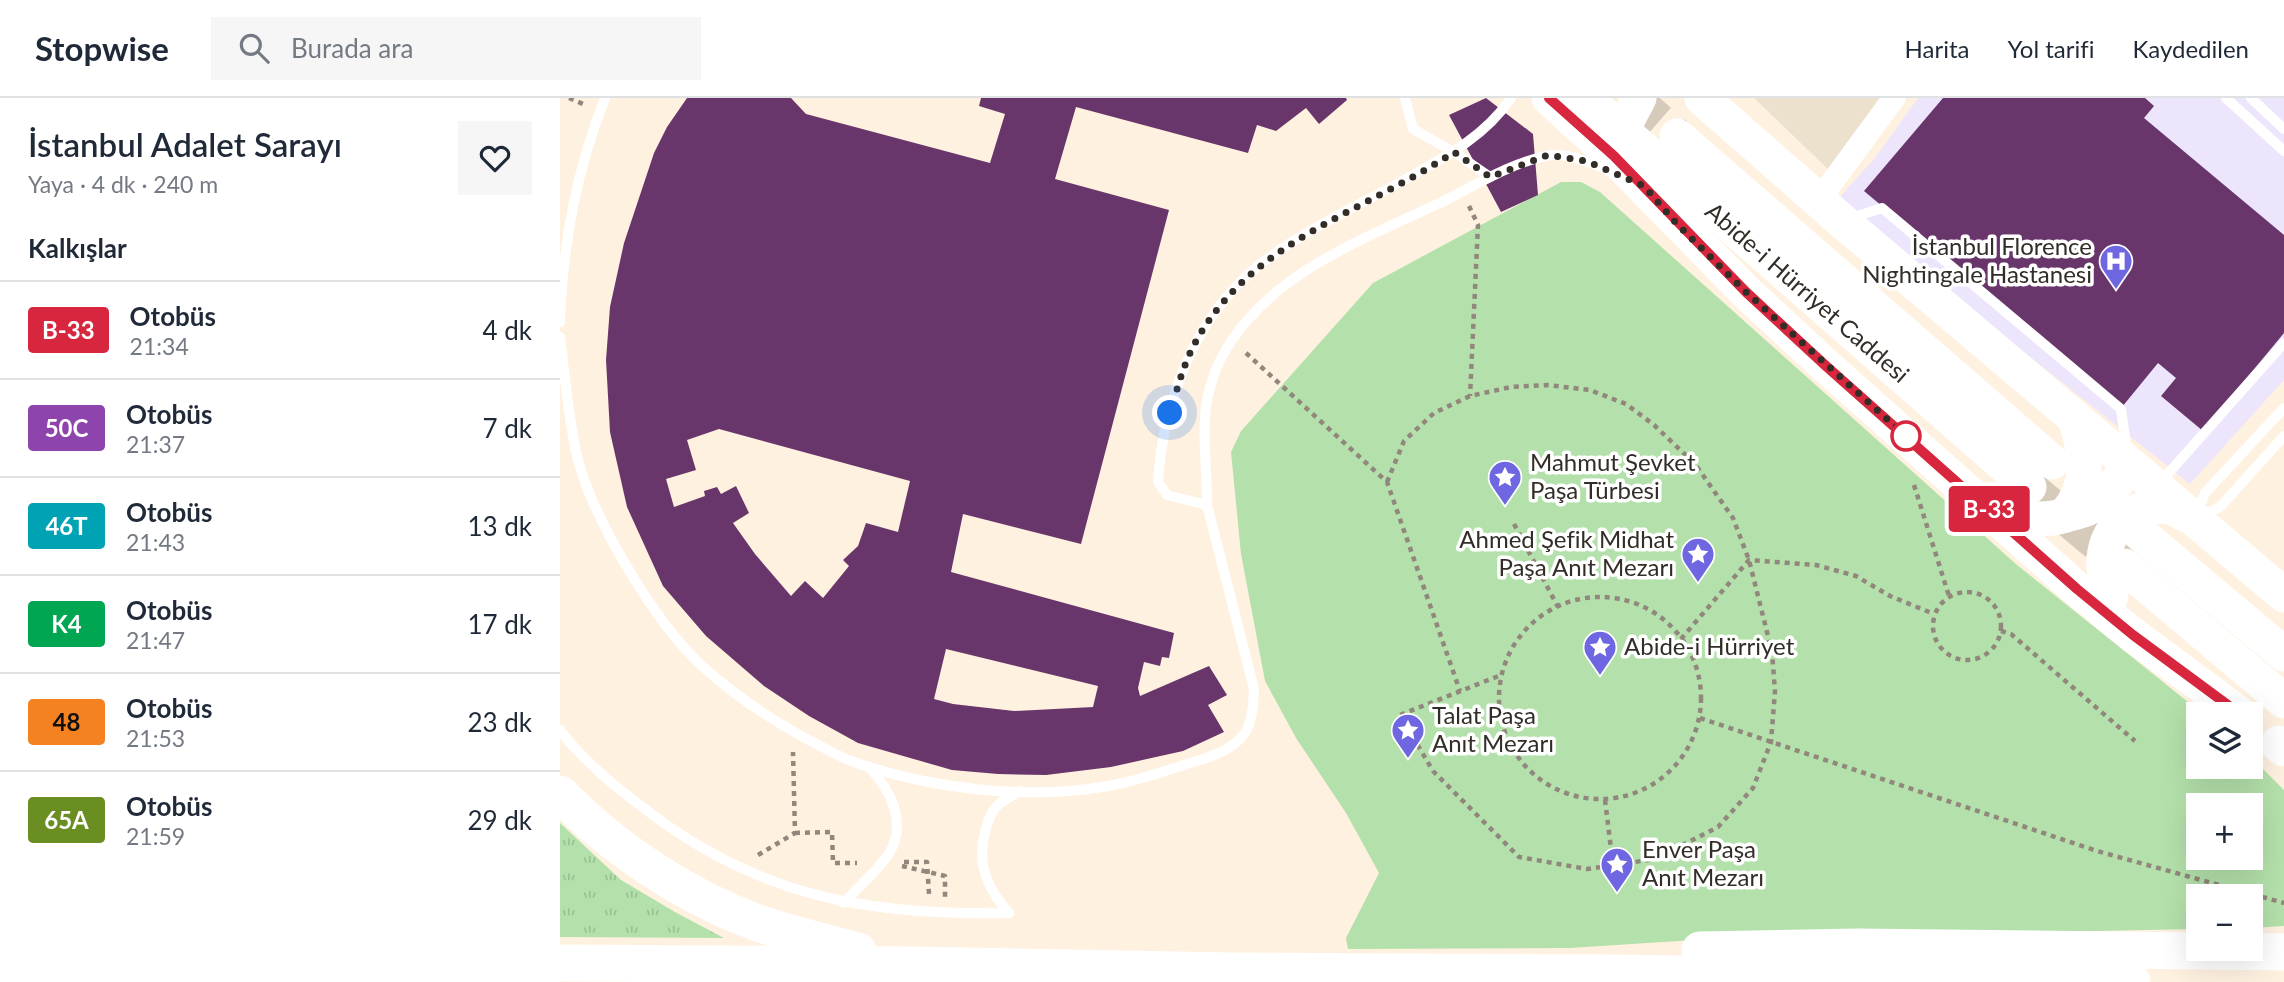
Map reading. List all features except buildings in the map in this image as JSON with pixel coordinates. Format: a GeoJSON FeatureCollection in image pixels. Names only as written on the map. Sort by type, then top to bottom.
{"type":"FeatureCollection","features":[{"type":"Feature","properties":{"kind":"highway"},"geometry":{"type":"LineString","coordinates":[[560,794],[640,861],[682,888],[723,908],[756,922],[816,940],[913,965]]}},
{"type":"Feature","properties":{"kind":"highway"},"geometry":{"type":"LineString","coordinates":[[1332,971],[1387,963],[1843,947],[2284,952]]}},
{"type":"Feature","properties":{"kind":"highway"},"geometry":{"type":"LineString","coordinates":[[560,963],[913,965],[2132,982]]}},
{"type":"Feature","properties":{"kind":"main road"},"geometry":{"type":"LineString","coordinates":[[1549,98],[1618,143],[1644,186],[1676,223],[1746,292],[1921,450],[2077,589],[2133,635],[2224,702]]}},
{"type":"Feature","properties":{"kind":"main road","name":"Abide-i Hürriyet Caddesi"},"geometry":{"type":"LineString","coordinates":[[1585,98],[1618,143],[2041,475],[1677,136]]}},
{"type":"Feature","properties":{"kind":"main road"},"geometry":{"type":"LineString","coordinates":[[1618,143],[1639,98]]}},
{"type":"Feature","properties":{"kind":"main road"},"geometry":{"type":"LineString","coordinates":[[1702,98],[1830,211],[2284,595]]}},
{"type":"Feature","properties":{"kind":"main road"},"geometry":{"type":"LineString","coordinates":[[2066,515],[2078,495],[2085,471],[2084,450],[2075,418]]}},
{"type":"Feature","properties":{"kind":"main road"},"geometry":{"type":"LineString","coordinates":[[1987,507],[2024,519],[2044,520],[2066,515],[2092,507],[2113,487],[2129,465]]}},
{"type":"Feature","properties":{"kind":"main road"},"geometry":{"type":"LineString","coordinates":[[2133,635],[2113,603],[2106,581],[2104,559],[2109,537],[2118,524],[2131,513],[2150,507],[2171,508],[2195,519]]}},
{"type":"Feature","properties":{"kind":"main road"},"geometry":{"type":"LineString","coordinates":[[2142,535],[2284,654]]}},
{"type":"Feature","properties":{"kind":"main road"},"geometry":{"type":"LineString","coordinates":[[2124,566],[2284,701]]}},
{"type":"Feature","properties":{"kind":"main road"},"geometry":{"type":"LineString","coordinates":[[2263,732],[2282,746]]}},
{"type":"Feature","properties":{"kind":"street"},"geometry":{"type":"LineString","coordinates":[[1830,211],[1894,98]]}},
{"type":"Feature","properties":{"kind":"lane"},"geometry":{"type":"LineString","coordinates":[[560,322],[562,265],[573,205],[588,143],[605,98]]}},
{"type":"Feature","properties":{"kind":"lane"},"geometry":{"type":"LineString","coordinates":[[1405,98],[1413,129],[1454,152],[1490,177]]}},
{"type":"Feature","properties":{"kind":"lane"},"geometry":{"type":"LineString","coordinates":[[1207,505],[1167,495],[1158,482],[1166,432],[1181,375],[1212,316],[1250,274],[1285,247],[1472,141],[1501,113],[1511,98]]}},
{"type":"Feature","properties":{"kind":"lane"},"geometry":{"type":"LineString","coordinates":[[2227,98],[2284,151]]}},
{"type":"Feature","properties":{"kind":"lane"},"geometry":{"type":"LineString","coordinates":[[2251,98],[2284,129]]}},
{"type":"Feature","properties":{"kind":"lane"},"geometry":{"type":"LineString","coordinates":[[560,337],[576,454],[595,506],[620,555],[662,620],[699,664],[747,703],[793,732],[850,761],[904,776],[970,788],[1019,791],[1102,787],[1161,773],[1228,749],[1244,734],[1253,712],[1254,689],[1207,505],[1203,421],[1208,394],[1232,340],[1280,288],[1322,260],[1490,177],[1548,155],[1586,161],[1644,186]]}},
{"type":"Feature","properties":{"kind":"lane"},"geometry":{"type":"LineString","coordinates":[[1830,211],[1882,208],[2120,409],[2129,465]]}},
{"type":"Feature","properties":{"kind":"lane"},"geometry":{"type":"LineString","coordinates":[[2157,487],[2284,342]]}},
{"type":"Feature","properties":{"kind":"lane"},"geometry":{"type":"LineString","coordinates":[[2195,519],[2205,493],[2284,408]]}},
{"type":"Feature","properties":{"kind":"lane"},"geometry":{"type":"LineString","coordinates":[[2195,519],[2220,507],[2284,436]]}},
{"type":"Feature","properties":{"kind":"lane"},"geometry":{"type":"LineString","coordinates":[[560,730],[625,794],[663,824],[705,851],[798,891],[843,903],[914,912],[1009,913],[988,883],[982,865],[982,842],[987,822],[996,806],[1019,791]]}},
{"type":"Feature","properties":{"kind":"lane"},"geometry":{"type":"LineString","coordinates":[[843,903],[889,854],[897,832],[894,803],[881,780],[868,766]]}},
{"type":"Feature","properties":{"kind":"path"},"geometry":{"type":"LineString","coordinates":[[1463,191],[1478,225],[1470,396]]}},
{"type":"Feature","properties":{"kind":"path"},"geometry":{"type":"LineString","coordinates":[[1232,340],[1387,482],[1460,691]]}},
{"type":"Feature","properties":{"kind":"path"},"geometry":{"type":"LineString","coordinates":[[1387,482],[1404,441],[1434,413],[1470,396],[1511,387],[1547,386],[1590,390],[1626,404],[1654,425],[1695,464],[1733,518],[1749,560],[1772,652],[1775,691],[1771,742],[1754,788],[1718,827],[1655,859],[1587,869],[1519,857],[1433,771],[1400,715],[1502,675]]}},
{"type":"Feature","properties":{"kind":"path"},"geometry":{"type":"LineString","coordinates":[[1921,450],[1913,488],[1934,543],[1949,596]]}},
{"type":"Feature","properties":{"kind":"path"},"geometry":{"type":"LineString","coordinates":[[1514,524],[1558,607]]}},
{"type":"Feature","properties":{"kind":"path"},"geometry":{"type":"LineString","coordinates":[[1749,560],[1816,565],[1856,576],[1890,596],[1934,614]]}},
{"type":"Feature","properties":{"kind":"path"},"geometry":{"type":"LineString","coordinates":[[1681,639],[1749,560]]}},
{"type":"Feature","properties":{"kind":"path"},"geometry":{"type":"LineString","coordinates":[[1970,592],[1990,601],[1997,610],[2001,631],[1998,642],[1991,650],[1971,660],[1959,660],[1948,656],[1939,648],[1932,626],[1934,614],[1949,596],[1970,592]]}},
{"type":"Feature","properties":{"kind":"path"},"geometry":{"type":"LineString","coordinates":[[1612,597],[1644,606],[1672,625],[1681,639],[1692,653],[1701,685],[1700,718],[1688,750],[1667,775],[1638,793],[1605,800],[1572,797],[1541,782],[1517,758],[1502,728],[1497,695],[1504,662],[1521,633],[1547,611],[1578,599],[1612,597]]}},
{"type":"Feature","properties":{"kind":"path"},"geometry":{"type":"LineString","coordinates":[[2001,631],[2011,634],[2135,741]]}},
{"type":"Feature","properties":{"kind":"path"},"geometry":{"type":"LineString","coordinates":[[1700,718],[2097,851],[2284,903]]}},
{"type":"Feature","properties":{"kind":"path"},"geometry":{"type":"LineString","coordinates":[[793,732],[795,833]]}},
{"type":"Feature","properties":{"kind":"path"},"geometry":{"type":"LineString","coordinates":[[1605,800],[1613,865]]}},
{"type":"Feature","properties":{"kind":"path"},"geometry":{"type":"LineString","coordinates":[[757,855],[795,833],[832,832],[833,863],[841,863]]}},
{"type":"Feature","properties":{"kind":"path"},"geometry":{"type":"LineString","coordinates":[[929,887],[927,862],[898,864],[945,876],[945,890]]}},
{"type":"Feature","properties":{"kind":"shaded area"},"geometry":{"type":"Polygon","coordinates":[[[1754,98],[1889,98],[1834,175],[1754,98]]]}},
{"type":"Feature","properties":{"kind":"shaded area","name":"İstanbul Florence Nightingale Hastanesi"},"geometry":{"type":"Polygon","coordinates":[[[1918,98],[2284,98],[2284,380],[2190,484],[1835,202],[1875,158],[1918,98]]]}},
{"type":"Feature","properties":{"kind":"green space"},"geometry":{"type":"Polygon","coordinates":[[[1561,182],[1581,182],[1600,192],[2017,565],[2188,702],[2186,779],[2263,779],[2263,769],[2284,790],[2284,926],[2263,927],[2263,884],[2186,884],[2186,929],[1725,938],[1570,948],[1348,949],[1346,938],[1379,873],[1346,813],[1296,738],[1265,681],[1241,554],[1231,452],[1241,431],[1373,283],[1561,182]]]}},
{"type":"Feature","properties":{"kind":"green space"},"geometry":{"type":"Polygon","coordinates":[[[560,823],[621,880],[724,938],[560,937],[560,823]]]}},
{"type":"Feature","properties":{"kind":"tunnel"},"geometry":{"type":"LineString","coordinates":[[1633,98],[1677,136]]}},
{"type":"Feature","properties":{"kind":"tunnel"},"geometry":{"type":"LineString","coordinates":[[2029,487],[2124,566]]}},
{"type":"Feature","properties":{"kind":"bus line","name":"B-33"},"geometry":{"type":"LineString","coordinates":[[1549,98],[1614,156],[1676,223],[1826,366],[2077,589],[2133,635],[2225,702]]}},
{"type":"Feature","properties":{"kind":"place","name":"İstanbul Florence Nightingale Hastanesi"},"geometry":{"type":"Point","coordinates":[2116,291]}},
{"type":"Feature","properties":{"kind":"place","name":"Mahmut Şevket Paşa Türbesi"},"geometry":{"type":"Point","coordinates":[1505,507]}},
{"type":"Feature","properties":{"kind":"place","name":"Ahmed Şefik Midhat Paşa Anıt Mezarı"},"geometry":{"type":"Point","coordinates":[1698,584]}},
{"type":"Feature","properties":{"kind":"place","name":"Abide-i Hürriyet"},"geometry":{"type":"Point","coordinates":[1600,677]}},
{"type":"Feature","properties":{"kind":"place","name":"Talat Paşa Anıt Mezarı"},"geometry":{"type":"Point","coordinates":[1408,760]}},
{"type":"Feature","properties":{"kind":"place","name":"Enver Paşa Anıt Mezarı"},"geometry":{"type":"Point","coordinates":[1617,894]}},
{"type":"Feature","properties":{"kind":"route"},"geometry":{"type":"LineString","coordinates":[[1170,413],[1181,375],[1195,344],[1212,316],[1233,290],[1258,266],[1318,227],[1454,152],[1490,177],[1548,155],[1586,161],[1644,186],[1676,223],[1746,292],[1906,436]]}}]}
